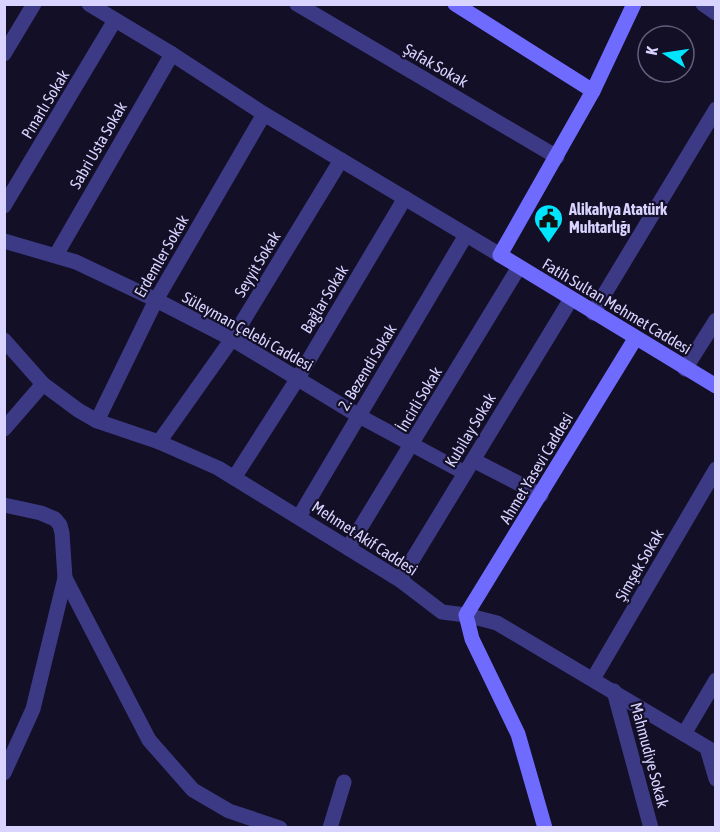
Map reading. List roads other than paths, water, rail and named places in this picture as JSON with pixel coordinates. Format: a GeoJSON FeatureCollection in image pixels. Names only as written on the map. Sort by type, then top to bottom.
{"type":"FeatureCollection","features":[{"type":"Feature","properties":{"kind":"street"},"geometry":{"type":"LineString","coordinates":[[4,54],[34,4]]}},
{"type":"Feature","properties":{"kind":"street"},"geometry":{"type":"LineString","coordinates":[[88,4],[172,54],[264,114],[500,255],[593,91],[634,4]]}},
{"type":"Feature","properties":{"kind":"street","name":"Şafak Sokak"},"geometry":{"type":"LineString","coordinates":[[297,4],[557,156]]}},
{"type":"Feature","properties":{"kind":"street"},"geometry":{"type":"LineString","coordinates":[[455,4],[593,91]]}},
{"type":"Feature","properties":{"kind":"street"},"geometry":{"type":"LineString","coordinates":[[703,4],[716,13]]}},
{"type":"Feature","properties":{"kind":"street","name":"Pınarlı Sokak"},"geometry":{"type":"LineString","coordinates":[[4,206],[116,21]]}},
{"type":"Feature","properties":{"kind":"street","name":"Sabri Usta Sokak"},"geometry":{"type":"LineString","coordinates":[[56,255],[172,54]]}},
{"type":"Feature","properties":{"kind":"street"},"geometry":{"type":"LineString","coordinates":[[593,313],[716,110]]}},
{"type":"Feature","properties":{"kind":"street","name":"Erdemler Sokak"},"geometry":{"type":"LineString","coordinates":[[97,421],[156,300],[264,114]]}},
{"type":"Feature","properties":{"kind":"street","name":"Seyyit Sokak"},"geometry":{"type":"LineString","coordinates":[[159,442],[232,339],[341,160]]}},
{"type":"Feature","properties":{"kind":"street","name":"Bağlar Sokak"},"geometry":{"type":"LineString","coordinates":[[234,478],[298,378],[405,198]]}},
{"type":"Feature","properties":{"kind":"street","name":"2. Bezendi Sokak"},"geometry":{"type":"LineString","coordinates":[[299,517],[466,235]]}},
{"type":"Feature","properties":{"kind":"street","name":"Süleyman Çelebi Caddesi"},"geometry":{"type":"LineString","coordinates":[[4,241],[76,262],[232,339],[359,416],[413,443],[541,495]]}},
{"type":"Feature","properties":{"kind":"street","name":"Fatih Sultan Mehmet Caddesi"},"geometry":{"type":"LineString","coordinates":[[500,255],[635,339],[716,386]]}},
{"type":"Feature","properties":{"kind":"street","name":"İncirli Sokak"},"geometry":{"type":"LineString","coordinates":[[348,548],[519,267]]}},
{"type":"Feature","properties":{"kind":"street","name":"Kubilay Sokak"},"geometry":{"type":"LineString","coordinates":[[400,580],[571,299]]}},
{"type":"Feature","properties":{"kind":"street"},"geometry":{"type":"LineString","coordinates":[[686,369],[716,320]]}},
{"type":"Feature","properties":{"kind":"street","name":"Ahmet Yasevi Caddesi"},"geometry":{"type":"LineString","coordinates":[[466,615],[635,339]]}},
{"type":"Feature","properties":{"kind":"street","name":"Mehmet Akif Caddesi"},"geometry":{"type":"LineString","coordinates":[[4,340],[43,384],[78,411],[97,421],[159,442],[218,468],[400,580],[442,612],[497,623],[711,750]]}},
{"type":"Feature","properties":{"kind":"street"},"geometry":{"type":"LineString","coordinates":[[4,429],[43,384]]}},
{"type":"Feature","properties":{"kind":"street","name":"Şimşek Sokak"},"geometry":{"type":"LineString","coordinates":[[593,679],[716,469]]}},
{"type":"Feature","properties":{"kind":"street"},"geometry":{"type":"LineString","coordinates":[[4,506],[49,515],[55,519],[62,533],[65,578],[33,709],[4,773]]}},
{"type":"Feature","properties":{"kind":"street"},"geometry":{"type":"LineString","coordinates":[[65,578],[149,740],[193,790],[229,811],[280,828]]}},
{"type":"Feature","properties":{"kind":"street"},"geometry":{"type":"LineString","coordinates":[[466,615],[472,639],[518,734],[545,828]]}},
{"type":"Feature","properties":{"kind":"street"},"geometry":{"type":"LineString","coordinates":[[684,734],[716,680]]}},
{"type":"Feature","properties":{"kind":"street","name":"Mahmudiye Sokak"},"geometry":{"type":"LineString","coordinates":[[614,691],[651,828]]}},
{"type":"Feature","properties":{"kind":"street"},"geometry":{"type":"LineString","coordinates":[[711,750],[716,779]]}},
{"type":"Feature","properties":{"kind":"street"},"geometry":{"type":"LineString","coordinates":[[330,828],[344,782]]}},
{"type":"Feature","properties":{"kind":"place","name":"Alikahya Atatürk Muhtarlığı"},"geometry":{"type":"Point","coordinates":[548,244]}}]}
